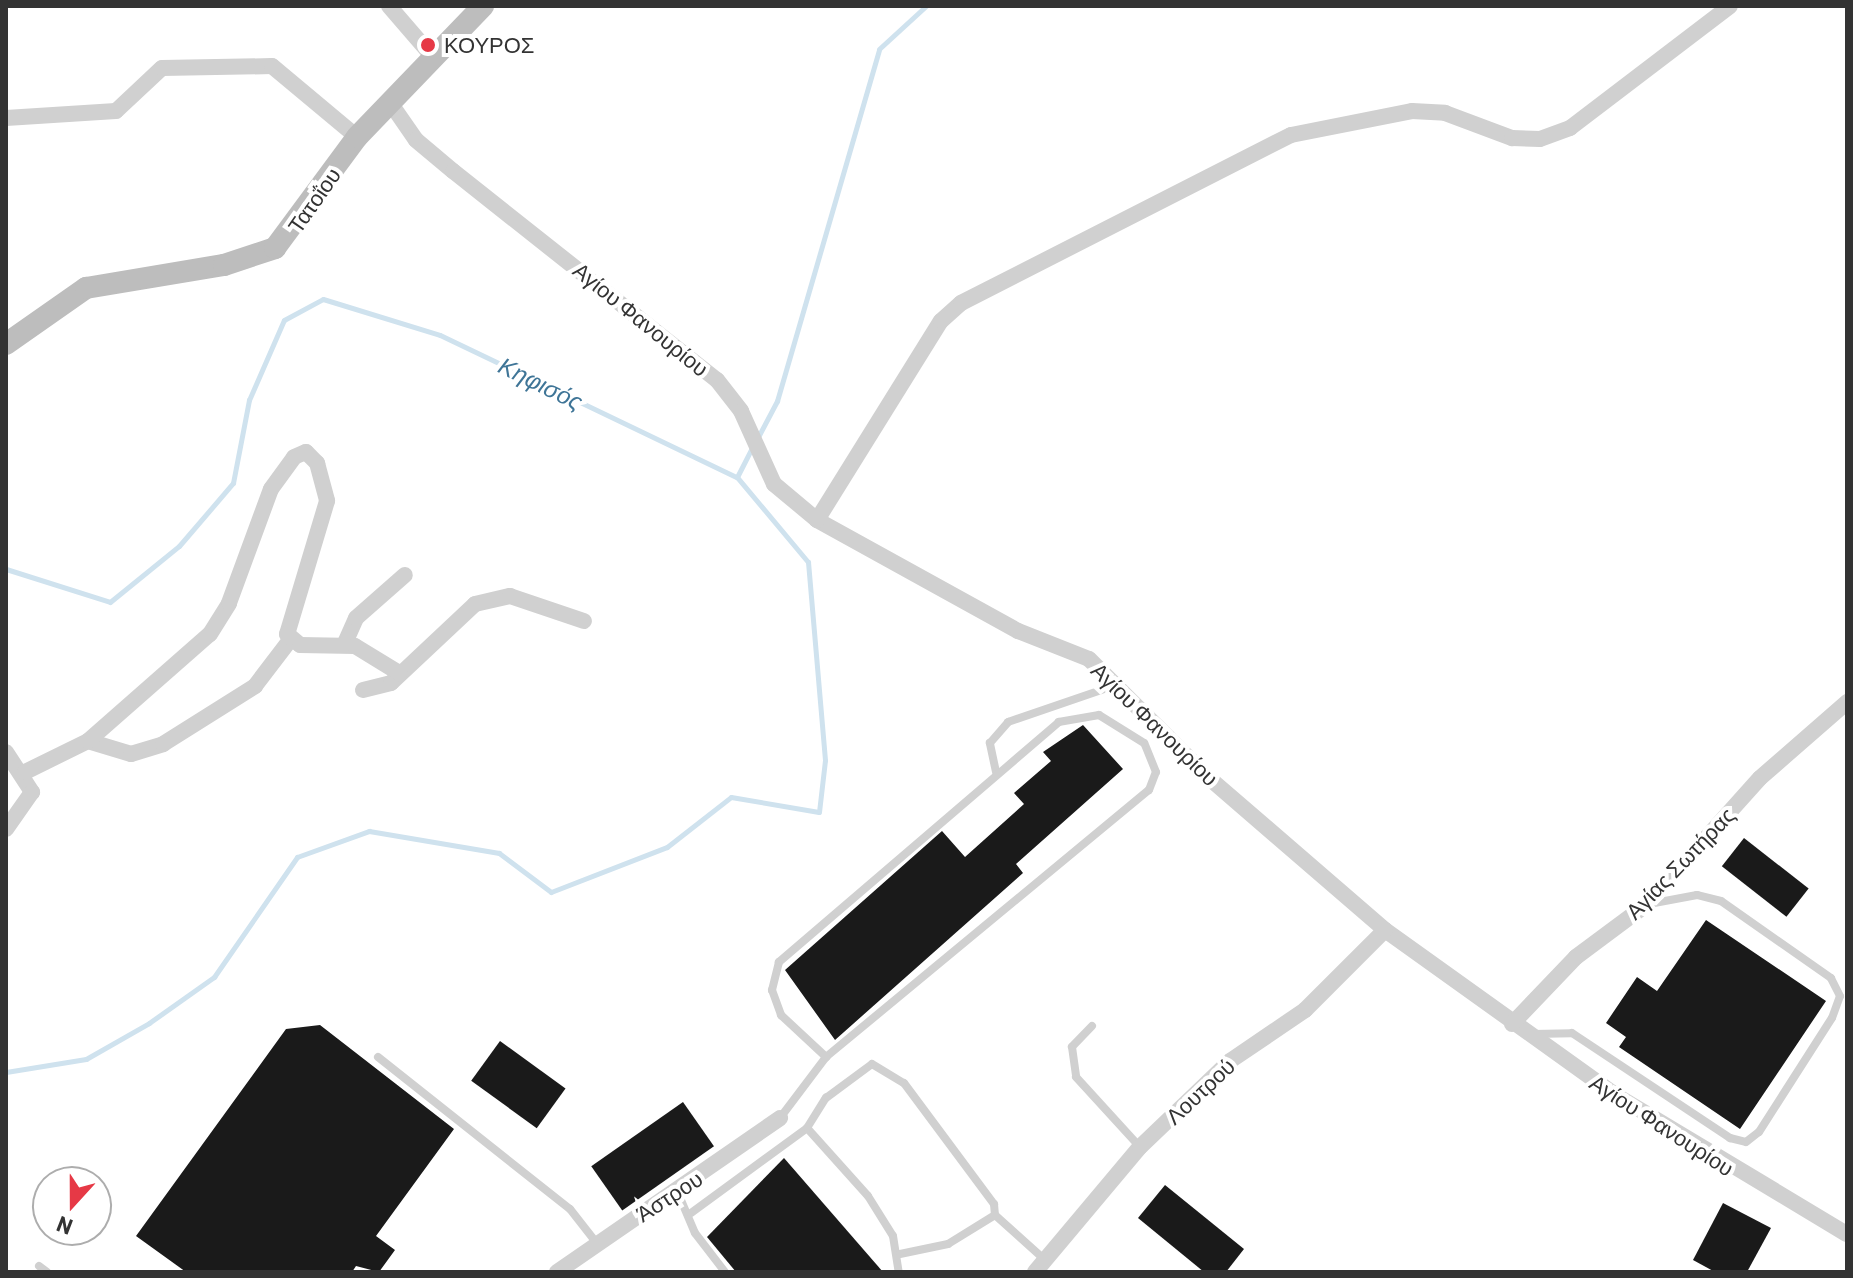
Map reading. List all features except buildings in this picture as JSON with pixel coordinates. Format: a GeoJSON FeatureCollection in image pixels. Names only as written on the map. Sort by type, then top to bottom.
{"type":"FeatureCollection","features":[{"type":"Feature","properties":{"kind":"main road","name":"Τατοΐου"},"geometry":{"type":"LineString","coordinates":[[6,344],[86,288],[224,265],[275,248],[357,137],[483,6]]}},
{"type":"Feature","properties":{"kind":"street"},"geometry":{"type":"LineString","coordinates":[[389,6],[433,57]]}},
{"type":"Feature","properties":{"kind":"street"},"geometry":{"type":"LineString","coordinates":[[817,520],[941,321],[961,303],[1291,135],[1412,111],[1445,113],[1512,138],[1540,139],[1570,128],[1730,6]]}},
{"type":"Feature","properties":{"kind":"street"},"geometry":{"type":"LineString","coordinates":[[6,118],[116,111],[162,68],[272,66],[357,137]]}},
{"type":"Feature","properties":{"kind":"street","name":"Αγίου Φανουρίου"},"geometry":{"type":"LineString","coordinates":[[389,101],[416,140],[691,356],[741,411],[774,484],[817,520],[1018,631],[1089,659],[1122,686],[1209,778],[1385,930],[1512,1024],[1736,1174],[1847,1234]]}},
{"type":"Feature","properties":{"kind":"street"},"geometry":{"type":"LineString","coordinates":[[25,772],[88,741],[210,634],[229,603],[271,489],[294,457],[306,452],[317,463],[327,501],[290,640],[255,686],[163,744],[131,754],[88,741]]}},
{"type":"Feature","properties":{"kind":"street"},"geometry":{"type":"LineString","coordinates":[[345,643],[356,618],[405,575]]}},
{"type":"Feature","properties":{"kind":"street"},"geometry":{"type":"LineString","coordinates":[[363,690],[399,673],[455,616],[494,599],[510,596],[584,621]]}},
{"type":"Feature","properties":{"kind":"street"},"geometry":{"type":"LineString","coordinates":[[290,640],[345,643],[399,673]]}},
{"type":"Feature","properties":{"kind":"street","name":"Αγίας Σωτήρας"},"geometry":{"type":"LineString","coordinates":[[1512,1024],[1576,957],[1647,904],[1760,778],[1847,702]]}},
{"type":"Feature","properties":{"kind":"street"},"geometry":{"type":"LineString","coordinates":[[6,752],[25,772],[28,805],[6,829]]}},
{"type":"Feature","properties":{"kind":"street","name":"Λουτρού"},"geometry":{"type":"LineString","coordinates":[[1040,1266],[1140,1147],[1230,1061],[1305,1010],[1385,930]]}},
{"type":"Feature","properties":{"kind":"street","name":"Άστρου"},"geometry":{"type":"LineString","coordinates":[[557,1272],[595,1241],[678,1193],[780,1118]]}},
{"type":"Feature","properties":{"kind":"lane"},"geometry":{"type":"LineString","coordinates":[[996,772],[990,743],[1008,722],[1087,690],[1122,686]]}},
{"type":"Feature","properties":{"kind":"lane"},"geometry":{"type":"LineString","coordinates":[[780,1118],[826,1057],[1149,790],[1156,772],[1144,743],[1128,729],[1080,713],[1059,722],[996,772],[779,962],[772,990],[781,1015],[826,1057]]}},
{"type":"Feature","properties":{"kind":"lane"},"geometry":{"type":"LineString","coordinates":[[1529,1035],[1551,1028],[1572,1033],[1730,1138],[1746,1142],[1759,1132],[1832,1018],[1836,987],[1792,946],[1721,901],[1697,895],[1647,904]]}},
{"type":"Feature","properties":{"kind":"lane"},"geometry":{"type":"LineString","coordinates":[[1092,1026],[1072,1047],[1076,1077],[1140,1147]]}},
{"type":"Feature","properties":{"kind":"lane"},"geometry":{"type":"LineString","coordinates":[[378,1057],[570,1209],[595,1241]]}},
{"type":"Feature","properties":{"kind":"lane"},"geometry":{"type":"LineString","coordinates":[[691,1213],[807,1128],[847,1078],[882,1067],[904,1083],[978,1177],[995,1215],[1040,1266]]}},
{"type":"Feature","properties":{"kind":"lane"},"geometry":{"type":"LineString","coordinates":[[807,1128],[868,1196],[900,1254],[899,1272]]}},
{"type":"Feature","properties":{"kind":"lane"},"geometry":{"type":"LineString","coordinates":[[678,1193],[691,1213],[695,1233],[725,1272]]}},
{"type":"Feature","properties":{"kind":"lane"},"geometry":{"type":"LineString","coordinates":[[900,1254],[948,1244],[995,1215]]}},
{"type":"Feature","properties":{"kind":"waterway","name":"Κηφισός"},"geometry":{"type":"LineString","coordinates":[[758,437],[777,401],[879,49],[926,6]]}},
{"type":"Feature","properties":{"kind":"waterway","name":"Κηφισός"},"geometry":{"type":"LineString","coordinates":[[6,569],[110,602],[179,546],[233,483],[249,400],[284,320],[323,299],[440,335],[737,477],[753,446]]}},
{"type":"Feature","properties":{"kind":"waterway"},"geometry":{"type":"LineString","coordinates":[[6,1072],[86,1059],[149,1023],[214,977],[297,857],[369,831],[499,853],[551,892],[667,847],[731,797],[819,812],[825,760],[808,562],[737,477]]}},
{"type":"Feature","properties":{"kind":"place","name":"ΚΟΥΡΟΣ"},"geometry":{"type":"Point","coordinates":[428,45]}}]}
